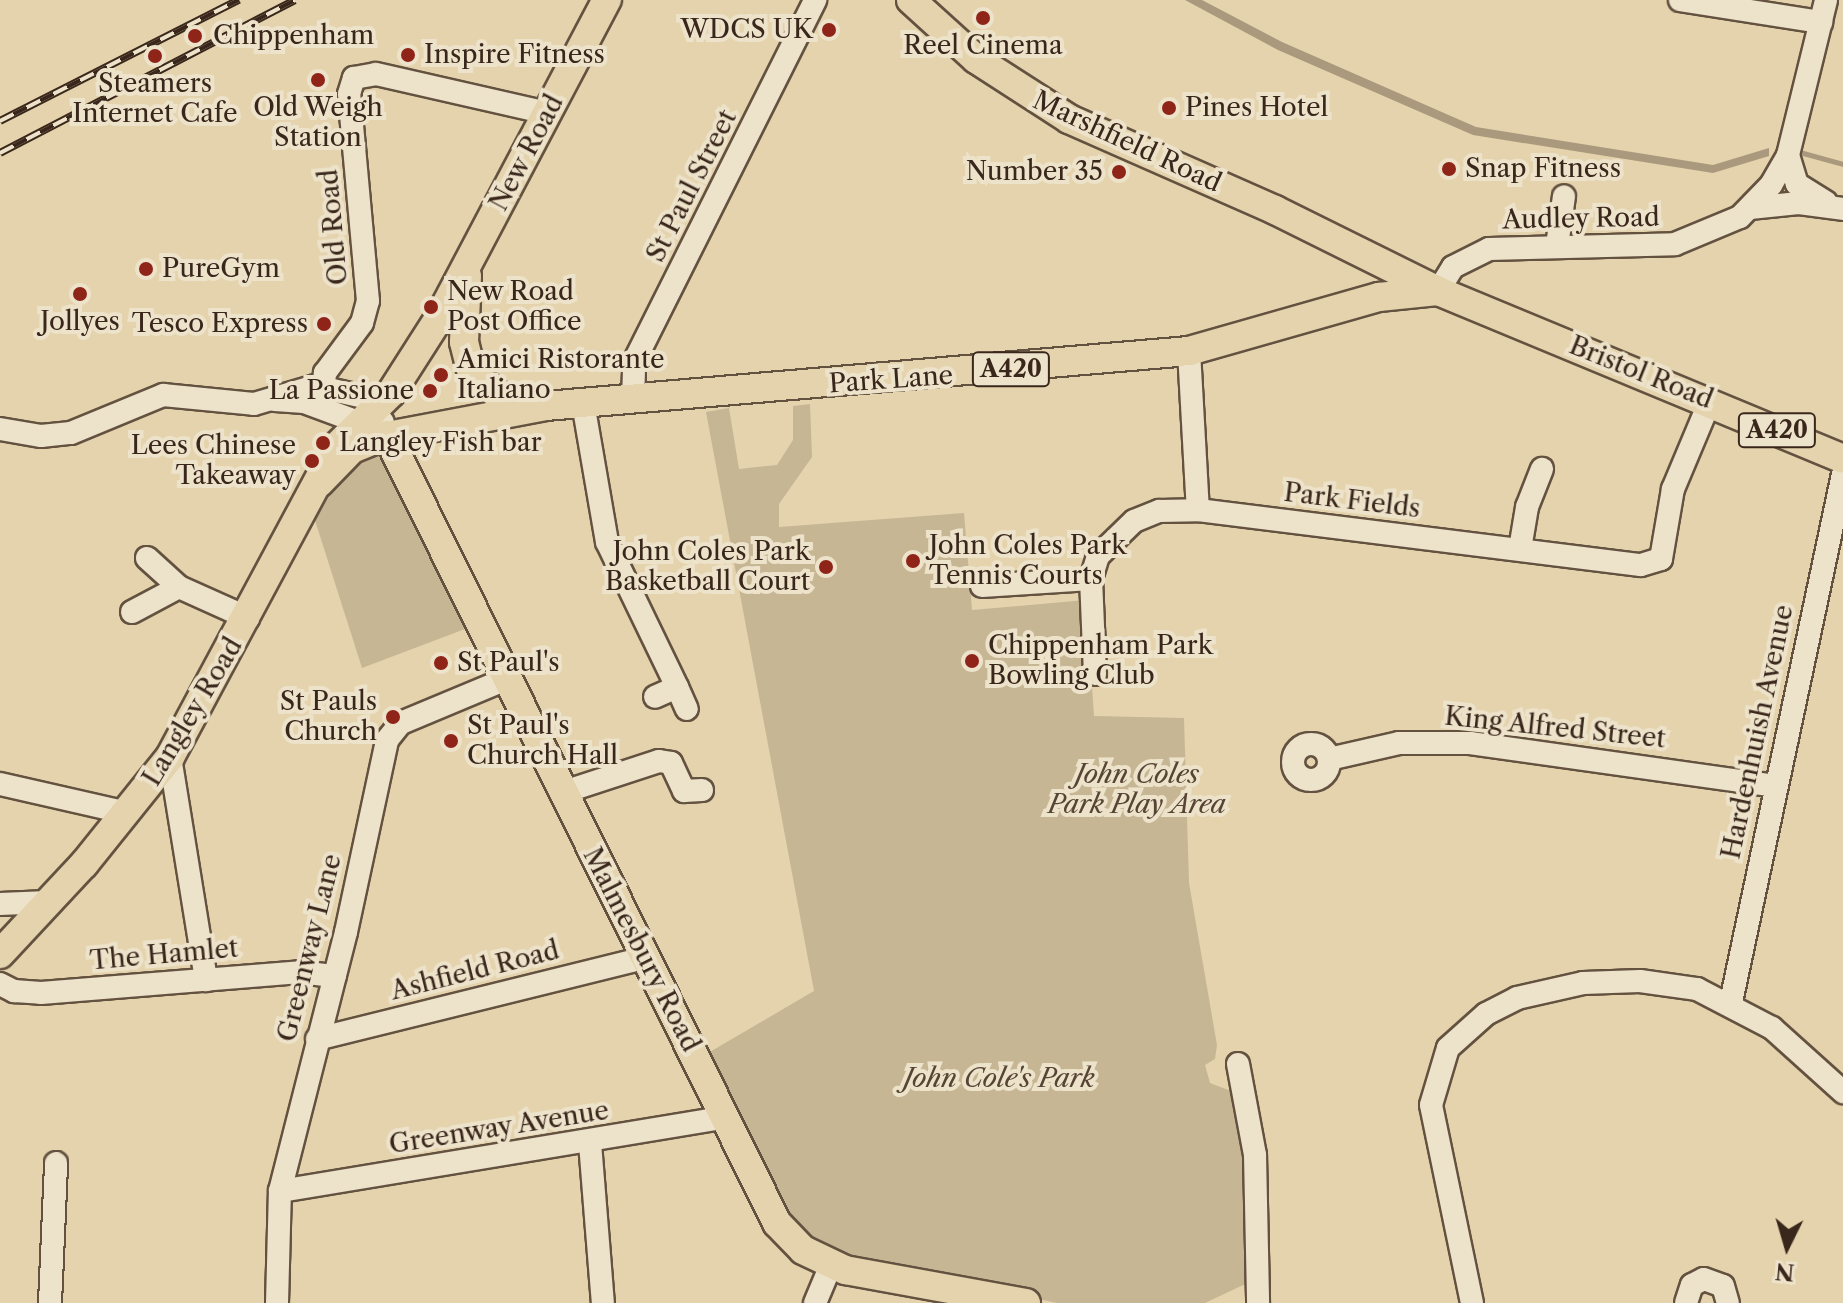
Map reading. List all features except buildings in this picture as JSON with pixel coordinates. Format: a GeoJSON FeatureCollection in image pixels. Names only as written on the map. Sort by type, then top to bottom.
{"type":"FeatureCollection","features":[{"type":"Feature","properties":{"kind":"main road","name":"New Road"},"geometry":{"type":"LineString","coordinates":[[368,415],[391,393],[470,264],[607,0]]}},
{"type":"Feature","properties":{"kind":"main road","name":"Marshfield Road"},"geometry":{"type":"LineString","coordinates":[[911,0],[976,59],[1049,108],[1364,252],[1438,291]]}},
{"type":"Feature","properties":{"kind":"main road"},"geometry":{"type":"LineString","coordinates":[[1358,303],[1378,283],[1364,252]]}},
{"type":"Feature","properties":{"kind":"main road","name":"New Road"},"geometry":{"type":"LineString","coordinates":[[470,264],[464,328],[472,373],[502,398],[546,406]]}},
{"type":"Feature","properties":{"kind":"main road","name":"Park Lane"},"geometry":{"type":"LineString","coordinates":[[387,435],[546,406],[1189,351],[1358,303],[1438,291]]}},
{"type":"Feature","properties":{"kind":"main road","name":"Bristol Road"},"geometry":{"type":"LineString","coordinates":[[1438,291],[1710,401],[1843,459]]}},
{"type":"Feature","properties":{"kind":"main road","name":"Langley Road"},"geometry":{"type":"LineString","coordinates":[[0,954],[128,813],[170,757],[248,618],[336,447],[368,415]]}},
{"type":"Feature","properties":{"kind":"main road","name":"Langley Road"},"geometry":{"type":"LineString","coordinates":[[319,483],[352,449],[387,435]]}},
{"type":"Feature","properties":{"kind":"main road","name":"Malmesbury Road"},"geometry":{"type":"LineString","coordinates":[[387,435],[504,680],[725,1117],[753,1183],[777,1223],[803,1250],[831,1265],[1018,1302]]}},
{"type":"Feature","properties":{"kind":"street","name":"St Paul Street"},"geometry":{"type":"LineString","coordinates":[[633,399],[634,362],[815,0]]}},
{"type":"Feature","properties":{"kind":"street"},"geometry":{"type":"LineString","coordinates":[[1680,0],[1821,22]]}},
{"type":"Feature","properties":{"kind":"street","name":"Audley Road"},"geometry":{"type":"LineString","coordinates":[[1438,291],[1446,272],[1475,254],[1507,246],[1675,244],[1723,227],[1750,208],[1788,155],[1826,0]]}},
{"type":"Feature","properties":{"kind":"street","name":"Old Road"},"geometry":{"type":"LineString","coordinates":[[323,397],[330,364],[362,323],[368,301],[349,94],[354,78],[376,74],[548,113]]}},
{"type":"Feature","properties":{"kind":"street"},"geometry":{"type":"LineString","coordinates":[[1788,155],[1801,188],[1840,208]]}},
{"type":"Feature","properties":{"kind":"street"},"geometry":{"type":"LineString","coordinates":[[1557,246],[1564,196]]}},
{"type":"Feature","properties":{"kind":"street"},"geometry":{"type":"LineString","coordinates":[[1750,208],[1799,203],[1840,208]]}},
{"type":"Feature","properties":{"kind":"street"},"geometry":{"type":"LineString","coordinates":[[1189,351],[1198,510]]}},
{"type":"Feature","properties":{"kind":"street"},"geometry":{"type":"LineString","coordinates":[[0,429],[41,436],[71,433],[163,395],[246,404],[274,400],[295,388],[368,415],[387,435]]}},
{"type":"Feature","properties":{"kind":"street","name":"Park Fields"},"geometry":{"type":"LineString","coordinates":[[1091,579],[1104,548],[1127,525],[1159,511],[1198,510],[1658,564],[1675,485],[1710,401]]}},
{"type":"Feature","properties":{"kind":"street"},"geometry":{"type":"LineString","coordinates":[[583,403],[607,542],[687,709]]}},
{"type":"Feature","properties":{"kind":"street"},"geometry":{"type":"LineString","coordinates":[[1520,549],[1527,507],[1542,469]]}},
{"type":"Feature","properties":{"kind":"street","name":"Hardenhuish Avenue"},"geometry":{"type":"LineString","coordinates":[[1731,1002],[1843,474]]}},
{"type":"Feature","properties":{"kind":"street"},"geometry":{"type":"LineString","coordinates":[[147,558],[179,587],[248,618]]}},
{"type":"Feature","properties":{"kind":"street"},"geometry":{"type":"LineString","coordinates":[[982,586],[1091,579],[1095,674]]}},
{"type":"Feature","properties":{"kind":"street"},"geometry":{"type":"LineString","coordinates":[[132,612],[179,587]]}},
{"type":"Feature","properties":{"kind":"street","name":"Greenway Lane"},"geometry":{"type":"LineString","coordinates":[[277,1303],[280,1191],[335,976],[387,740],[401,723],[504,680]]}},
{"type":"Feature","properties":{"kind":"street"},"geometry":{"type":"LineString","coordinates":[[655,697],[677,687]]}},
{"type":"Feature","properties":{"kind":"street","name":"King Alfred Street"},"geometry":{"type":"LineString","coordinates":[[1329,759],[1399,743],[1470,743],[1775,786]]}},
{"type":"Feature","properties":{"kind":"street"},"geometry":{"type":"LineString","coordinates":[[170,757],[206,980]]}},
{"type":"Feature","properties":{"kind":"street"},"geometry":{"type":"LineString","coordinates":[[561,793],[587,780],[664,761],[673,766],[684,791],[702,790]]}},
{"type":"Feature","properties":{"kind":"street"},"geometry":{"type":"LineString","coordinates":[[0,784],[128,813]]}},
{"type":"Feature","properties":{"kind":"street"},"geometry":{"type":"LineString","coordinates":[[0,904],[48,902]]}},
{"type":"Feature","properties":{"kind":"street","name":"Ashfield Road"},"geometry":{"type":"LineString","coordinates":[[317,1039],[645,958]]}},
{"type":"Feature","properties":{"kind":"street","name":"The Hamlet"},"geometry":{"type":"LineString","coordinates":[[0,984],[14,991],[41,993],[300,972],[335,976]]}},
{"type":"Feature","properties":{"kind":"street"},"geometry":{"type":"LineString","coordinates":[[1472,1303],[1432,1115],[1434,1080],[1455,1038],[1474,1021],[1517,998],[1583,983],[1670,983],[1731,1002],[1804,1053],[1843,1092]]}},
{"type":"Feature","properties":{"kind":"street"},"geometry":{"type":"LineString","coordinates":[[1238,1064],[1255,1155],[1258,1303]]}},
{"type":"Feature","properties":{"kind":"street","name":"Greenway Avenue"},"geometry":{"type":"LineString","coordinates":[[280,1191],[590,1143],[725,1117]]}},
{"type":"Feature","properties":{"kind":"street"},"geometry":{"type":"LineString","coordinates":[[590,1143],[603,1303]]}},
{"type":"Feature","properties":{"kind":"street"},"geometry":{"type":"LineString","coordinates":[[50,1303],[56,1163]]}},
{"type":"Feature","properties":{"kind":"street"},"geometry":{"type":"LineString","coordinates":[[815,1303],[831,1265]]}},
{"type":"Feature","properties":{"kind":"street"},"geometry":{"type":"LineString","coordinates":[[1686,1303],[1692,1285],[1704,1279],[1723,1286],[1728,1303]]}},
{"type":"Feature","properties":{"kind":"green space","name":"John Cole's Park"},"geometry":{"type":"Polygon","coordinates":[[[810,404],[812,457],[779,504],[779,527],[964,513],[972,610],[1086,600],[1094,716],[1184,718],[1189,883],[1217,1045],[1215,1059],[1205,1065],[1210,1083],[1239,1094],[1256,1279],[1205,1303],[1057,1303],[854,1259],[811,1239],[769,1191],[703,1056],[814,991],[706,412],[729,408],[739,469],[777,465],[793,440],[793,406],[810,404]]]}},
{"type":"Feature","properties":{"kind":"green space"},"geometry":{"type":"Polygon","coordinates":[[[374,452],[393,466],[465,629],[362,668],[312,511],[350,461],[374,452]]]}},
{"type":"Feature","properties":{"kind":"shaded area"},"geometry":{"type":"Polygon","coordinates":[[[1185,0],[1202,0],[1282,42],[1476,127],[1713,165],[1769,148],[1769,156],[1713,173],[1473,135],[1278,50],[1185,0]]]}},
{"type":"Feature","properties":{"kind":"waterway"},"geometry":{"type":"LineString","coordinates":[[1803,153],[1843,164]]}},
{"type":"Feature","properties":{"kind":"railway"},"geometry":{"type":"LineString","coordinates":[[0,121],[239,0]]}},
{"type":"Feature","properties":{"kind":"railway"},"geometry":{"type":"LineString","coordinates":[[0,153],[295,0]]}},
{"type":"Feature","properties":{"kind":"place","name":"Reel Cinema"},"geometry":{"type":"Point","coordinates":[983,18]}},
{"type":"Feature","properties":{"kind":"place","name":"WDCS UK"},"geometry":{"type":"Point","coordinates":[829,30]}},
{"type":"Feature","properties":{"kind":"place","name":"Chippenham"},"geometry":{"type":"Point","coordinates":[195,36]}},
{"type":"Feature","properties":{"kind":"place","name":"Inspire Fitness"},"geometry":{"type":"Point","coordinates":[408,55]}},
{"type":"Feature","properties":{"kind":"place","name":"Steamers Internet Cafe"},"geometry":{"type":"Point","coordinates":[155,56]}},
{"type":"Feature","properties":{"kind":"place","name":"Old Weigh Station"},"geometry":{"type":"Point","coordinates":[318,80]}},
{"type":"Feature","properties":{"kind":"place","name":"Pines Hotel"},"geometry":{"type":"Point","coordinates":[1169,108]}},
{"type":"Feature","properties":{"kind":"place","name":"Snap Fitness"},"geometry":{"type":"Point","coordinates":[1449,169]}},
{"type":"Feature","properties":{"kind":"place","name":"Number 35"},"geometry":{"type":"Point","coordinates":[1119,172]}},
{"type":"Feature","properties":{"kind":"place","name":"PureGym"},"geometry":{"type":"Point","coordinates":[146,269]}},
{"type":"Feature","properties":{"kind":"place","name":"Jollyes"},"geometry":{"type":"Point","coordinates":[80,294]}},
{"type":"Feature","properties":{"kind":"place","name":"New Road Post Office"},"geometry":{"type":"Point","coordinates":[431,307]}},
{"type":"Feature","properties":{"kind":"place","name":"Tesco Express"},"geometry":{"type":"Point","coordinates":[324,324]}},
{"type":"Feature","properties":{"kind":"place","name":"Amici Ristorante Italiano"},"geometry":{"type":"Point","coordinates":[441,375]}},
{"type":"Feature","properties":{"kind":"place","name":"La Passione"},"geometry":{"type":"Point","coordinates":[430,391]}},
{"type":"Feature","properties":{"kind":"place","name":"Langley Fish bar"},"geometry":{"type":"Point","coordinates":[323,443]}},
{"type":"Feature","properties":{"kind":"place","name":"Lees Chinese Takeaway"},"geometry":{"type":"Point","coordinates":[312,461]}},
{"type":"Feature","properties":{"kind":"place","name":"John Coles Park Tennis Courts"},"geometry":{"type":"Point","coordinates":[913,561]}},
{"type":"Feature","properties":{"kind":"place","name":"John Coles Park Basketball Court"},"geometry":{"type":"Point","coordinates":[826,567]}},
{"type":"Feature","properties":{"kind":"place","name":"Chippenham Park Bowling Club"},"geometry":{"type":"Point","coordinates":[972,661]}},
{"type":"Feature","properties":{"kind":"place","name":"St Paul's"},"geometry":{"type":"Point","coordinates":[441,663]}},
{"type":"Feature","properties":{"kind":"place","name":"St Pauls Church"},"geometry":{"type":"Point","coordinates":[393,717]}},
{"type":"Feature","properties":{"kind":"place","name":"St Paul's Church Hall"},"geometry":{"type":"Point","coordinates":[451,741]}},
{"type":"Feature","properties":{"kind":"park label","name":"John Coles Park Play Area"},"geometry":{"type":"Point","coordinates":[1137,790]}}]}
